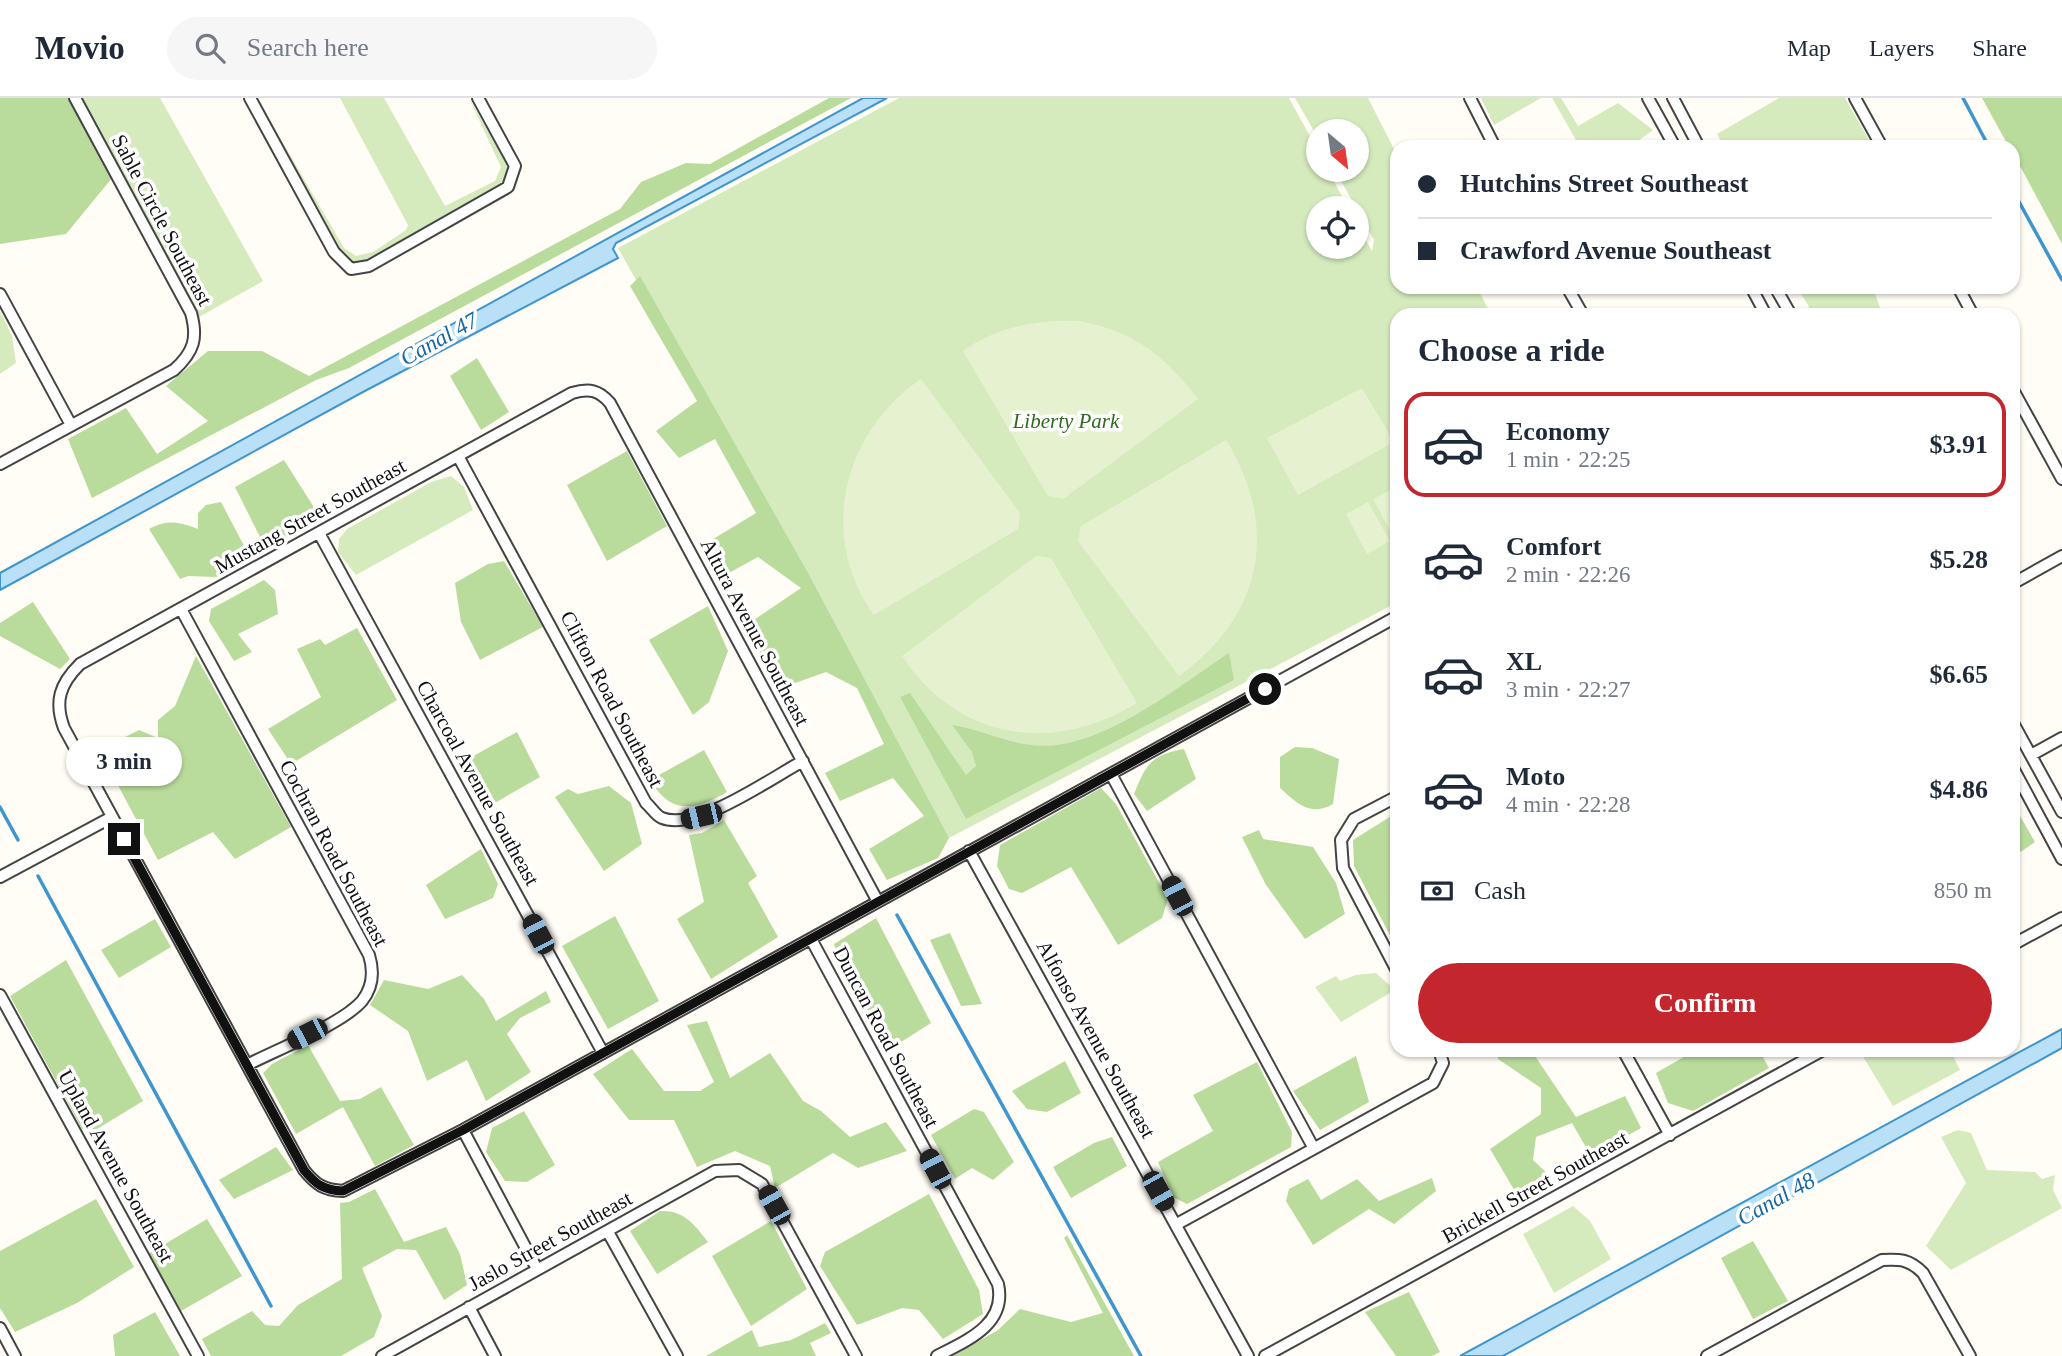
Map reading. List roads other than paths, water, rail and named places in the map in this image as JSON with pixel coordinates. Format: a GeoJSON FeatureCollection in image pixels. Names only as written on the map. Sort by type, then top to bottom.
{"type":"FeatureCollection","features":[{"type":"Feature","properties":{"kind":"street","name":"Sable Circle Southeast"},"geometry":{"type":"LineString","coordinates":[[0,464],[174,370],[187,358],[194,344],[196,330],[191,313],[75,98]]}},
{"type":"Feature","properties":{"kind":"street"},"geometry":{"type":"LineString","coordinates":[[250,98],[334,252],[351,269],[369,266],[508,187],[514,166],[478,98]]}},
{"type":"Feature","properties":{"kind":"street"},"geometry":{"type":"LineString","coordinates":[[1470,98],[1491,140]]}},
{"type":"Feature","properties":{"kind":"street"},"geometry":{"type":"LineString","coordinates":[[1648,98],[1671,140]]}},
{"type":"Feature","properties":{"kind":"street"},"geometry":{"type":"LineString","coordinates":[[1673,98],[1695,140]]}},
{"type":"Feature","properties":{"kind":"street"},"geometry":{"type":"LineString","coordinates":[[1855,98],[1878,140]]}},
{"type":"Feature","properties":{"kind":"street"},"geometry":{"type":"LineString","coordinates":[[0,294],[71,425]]}},
{"type":"Feature","properties":{"kind":"street","name":"Mustang Street Southeast"},"geometry":{"type":"LineString","coordinates":[[112,817],[64,729],[58,712],[60,692],[66,678],[80,664],[572,393],[592,390]]}},
{"type":"Feature","properties":{"kind":"street","name":"Altura Avenue Southeast"},"geometry":{"type":"LineString","coordinates":[[592,390],[602,394],[610,404],[877,900]]}},
{"type":"Feature","properties":{"kind":"street"},"geometry":{"type":"LineString","coordinates":[[2020,403],[2062,479]]}},
{"type":"Feature","properties":{"kind":"street","name":"Clifton Road Southeast"},"geometry":{"type":"LineString","coordinates":[[458,456],[646,803],[660,818],[681,821],[701,816],[803,761]]}},
{"type":"Feature","properties":{"kind":"street","name":"Charcoal Avenue Southeast"},"geometry":{"type":"LineString","coordinates":[[319,533],[602,1051]]}},
{"type":"Feature","properties":{"kind":"street"},"geometry":{"type":"LineString","coordinates":[[2020,580],[2062,556]]}},
{"type":"Feature","properties":{"kind":"street","name":"Cochran Road Southeast"},"geometry":{"type":"LineString","coordinates":[[181,609],[369,954],[373,968],[370,986],[362,1000],[346,1013],[247,1065]]}},
{"type":"Feature","properties":{"kind":"street"},"geometry":{"type":"LineString","coordinates":[[0,877],[112,817],[304,1170],[314,1182],[326,1190],[343,1191],[362,1184],[463,1130],[602,1051],[1390,620]]}},
{"type":"Feature","properties":{"kind":"street"},"geometry":{"type":"LineString","coordinates":[[2020,735],[2062,813]]}},
{"type":"Feature","properties":{"kind":"street"},"geometry":{"type":"LineString","coordinates":[[2031,755],[2062,738]]}},
{"type":"Feature","properties":{"kind":"street"},"geometry":{"type":"LineString","coordinates":[[1111,774],[1313,1147]]}},
{"type":"Feature","properties":{"kind":"street"},"geometry":{"type":"LineString","coordinates":[[2020,781],[2062,859]]}},
{"type":"Feature","properties":{"kind":"street"},"geometry":{"type":"LineString","coordinates":[[1390,800],[1354,819],[1341,840],[1343,868],[1390,958]]}},
{"type":"Feature","properties":{"kind":"street","name":"Alfonso Avenue Southeast"},"geometry":{"type":"LineString","coordinates":[[969,851],[1248,1356]]}},
{"type":"Feature","properties":{"kind":"street"},"geometry":{"type":"LineString","coordinates":[[2020,941],[2062,918]]}},
{"type":"Feature","properties":{"kind":"street","name":"Duncan Road Southeast"},"geometry":{"type":"LineString","coordinates":[[811,939],[998,1284],[1001,1298],[997,1313],[989,1323],[974,1336],[937,1356]]}},
{"type":"Feature","properties":{"kind":"street","name":"Upland Avenue Southeast"},"geometry":{"type":"LineString","coordinates":[[0,995],[198,1356]]}},
{"type":"Feature","properties":{"kind":"street"},"geometry":{"type":"LineString","coordinates":[[1177,1224],[1433,1083],[1443,1063],[1441,1057]]}},
{"type":"Feature","properties":{"kind":"street"},"geometry":{"type":"LineString","coordinates":[[1627,1057],[1670,1135]]}},
{"type":"Feature","properties":{"kind":"street","name":"Brickell Street Southeast"},"geometry":{"type":"LineString","coordinates":[[1265,1356],[1810,1057]]}},
{"type":"Feature","properties":{"kind":"street"},"geometry":{"type":"LineString","coordinates":[[463,1130],[537,1269]]}},
{"type":"Feature","properties":{"kind":"street","name":"Jaslo Street Southeast"},"geometry":{"type":"LineString","coordinates":[[382,1356],[715,1171],[739,1170],[762,1184],[856,1356]]}},
{"type":"Feature","properties":{"kind":"street"},"geometry":{"type":"LineString","coordinates":[[608,1232],[677,1356]]}},
{"type":"Feature","properties":{"kind":"street"},"geometry":{"type":"LineString","coordinates":[[1707,1356],[1882,1260],[1901,1259],[1912,1262],[1923,1273],[1970,1356]]}},
{"type":"Feature","properties":{"kind":"street"},"geometry":{"type":"LineString","coordinates":[[469,1307],[495,1356]]}},
{"type":"Feature","properties":{"kind":"street"},"geometry":{"type":"LineString","coordinates":[[0,1328],[15,1356]]}},
{"type":"Feature","properties":{"kind":"water","name":"Canal 47"},"geometry":{"type":"Polygon","coordinates":[[[863,98],[887,98],[616,243],[613,249],[618,258],[363,392],[0,590],[0,573],[863,98]]]}},
{"type":"Feature","properties":{"kind":"water","name":"Canal 48"},"geometry":{"type":"Polygon","coordinates":[[[2062,1029],[2062,1048],[1503,1356],[1460,1356],[2010,1057],[2020,1057],[2020,1052],[2062,1029]]]}},
{"type":"Feature","properties":{"kind":"waterway"},"geometry":{"type":"LineString","coordinates":[[1963,98],[1985,140]]}},
{"type":"Feature","properties":{"kind":"waterway"},"geometry":{"type":"LineString","coordinates":[[2020,204],[2062,280]]}},
{"type":"Feature","properties":{"kind":"waterway"},"geometry":{"type":"LineString","coordinates":[[0,807],[18,840]]}},
{"type":"Feature","properties":{"kind":"waterway"},"geometry":{"type":"LineString","coordinates":[[38,876],[271,1306]]}},
{"type":"Feature","properties":{"kind":"waterway"},"geometry":{"type":"LineString","coordinates":[[897,915],[1141,1356]]}},
{"type":"Feature","properties":{"kind":"park label","name":"Liberty Park"},"geometry":{"type":"Point","coordinates":[1066,421]}}]}
